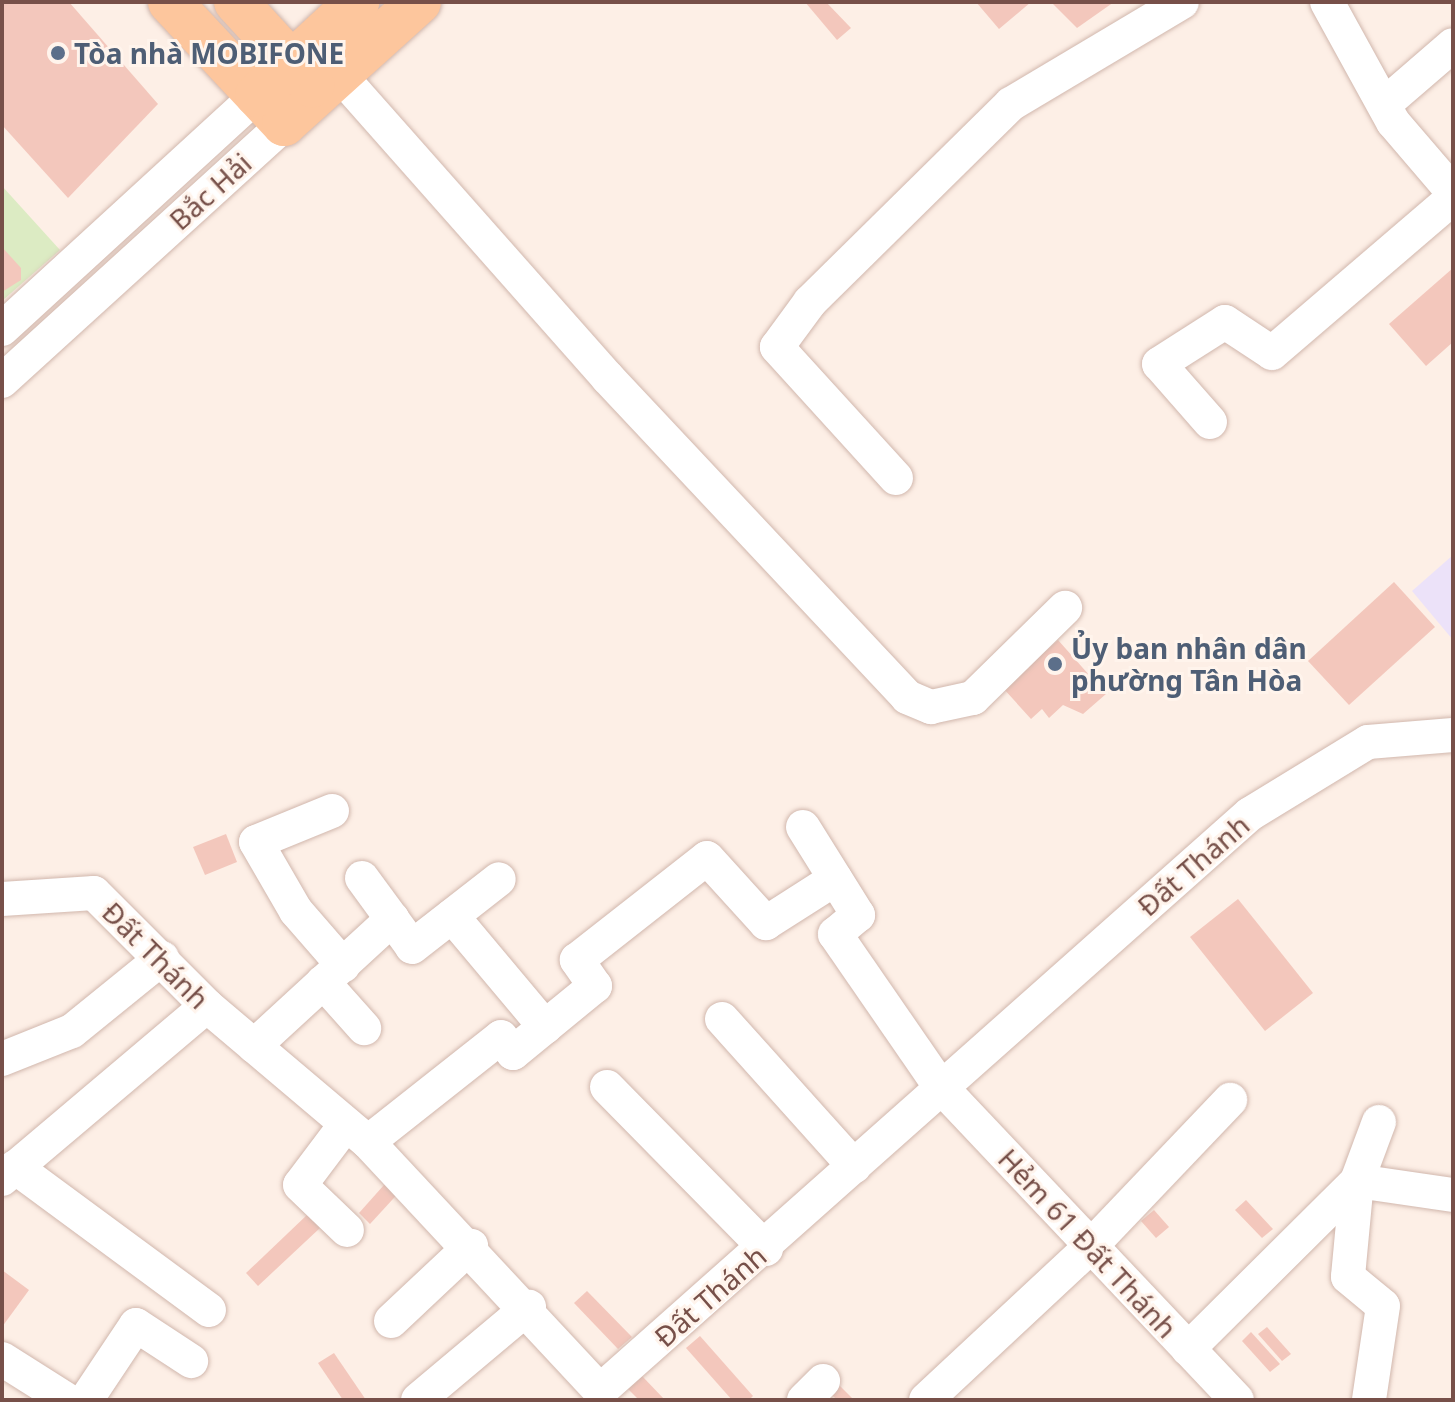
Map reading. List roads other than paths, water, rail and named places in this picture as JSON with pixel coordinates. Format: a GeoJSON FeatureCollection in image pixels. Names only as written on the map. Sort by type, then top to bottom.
{"type":"FeatureCollection","features":[{"type":"Feature","properties":{"kind":"main road"},"geometry":{"type":"LineString","coordinates":[[170,2],[270,110]]}},
{"type":"Feature","properties":{"kind":"main road"},"geometry":{"type":"LineString","coordinates":[[236,2],[316,77]]}},
{"type":"Feature","properties":{"kind":"main road","name":"Bắc Hải"},"geometry":{"type":"LineString","coordinates":[[316,77],[357,2]]}},
{"type":"Feature","properties":{"kind":"main road","name":"Bắc Hải"},"geometry":{"type":"LineString","coordinates":[[270,110],[419,2]]}},
{"type":"Feature","properties":{"kind":"street"},"geometry":{"type":"LineString","coordinates":[[896,478],[777,347],[810,302],[1011,104],[1182,2]]}},
{"type":"Feature","properties":{"kind":"street"},"geometry":{"type":"LineString","coordinates":[[1210,422],[1159,364],[1225,322],[1272,353],[1453,195],[1393,122],[1387,102],[1327,2]]}},
{"type":"Feature","properties":{"kind":"street"},"geometry":{"type":"LineString","coordinates":[[1387,102],[1453,45]]}},
{"type":"Feature","properties":{"kind":"street"},"geometry":{"type":"LineString","coordinates":[[316,77],[596,365],[907,697],[931,707],[973,698],[1065,608]]}},
{"type":"Feature","properties":{"kind":"street","name":"Bắc Hải"},"geometry":{"type":"LineString","coordinates":[[2,329],[270,110]]}},
{"type":"Feature","properties":{"kind":"street","name":"Bắc Hải"},"geometry":{"type":"LineString","coordinates":[[2,381],[270,110]]}},
{"type":"Feature","properties":{"kind":"street","name":"Đất Thánh"},"geometry":{"type":"LineString","coordinates":[[2,899],[94,893],[207,1006],[357,1133],[471,1246],[529,1307],[594,1395],[766,1249],[940,1086],[1250,814],[1368,742],[1453,735]]}},
{"type":"Feature","properties":{"kind":"street"},"geometry":{"type":"LineString","coordinates":[[332,811],[256,842],[364,1028]]}},
{"type":"Feature","properties":{"kind":"street"},"geometry":{"type":"LineString","coordinates":[[347,1230],[300,1185],[357,1133],[501,1037],[513,1053],[595,986],[577,960],[707,858],[766,923],[835,879],[803,827]]}},
{"type":"Feature","properties":{"kind":"street"},"geometry":{"type":"LineString","coordinates":[[362,878],[412,947],[499,879]]}},
{"type":"Feature","properties":{"kind":"street","name":"Hẻm 61 Đất Thánh"},"geometry":{"type":"LineString","coordinates":[[835,879],[858,915],[835,934],[940,1086],[1237,1400]]}},
{"type":"Feature","properties":{"kind":"street"},"geometry":{"type":"LineString","coordinates":[[452,916],[545,1027]]}},
{"type":"Feature","properties":{"kind":"street"},"geometry":{"type":"LineString","coordinates":[[254,1046],[392,919]]}},
{"type":"Feature","properties":{"kind":"street"},"geometry":{"type":"LineString","coordinates":[[2,1059],[72,1031],[162,958]]}},
{"type":"Feature","properties":{"kind":"street"},"geometry":{"type":"LineString","coordinates":[[207,1006],[9,1173],[209,1310]]}},
{"type":"Feature","properties":{"kind":"street"},"geometry":{"type":"LineString","coordinates":[[722,1019],[854,1166]]}},
{"type":"Feature","properties":{"kind":"street"},"geometry":{"type":"LineString","coordinates":[[607,1087],[766,1249]]}},
{"type":"Feature","properties":{"kind":"street"},"geometry":{"type":"LineString","coordinates":[[926,1400],[1091,1246],[1230,1100]]}},
{"type":"Feature","properties":{"kind":"street"},"geometry":{"type":"LineString","coordinates":[[1363,1393],[1383,1306],[1348,1277],[1357,1181],[1379,1122]]}},
{"type":"Feature","properties":{"kind":"street"},"geometry":{"type":"LineString","coordinates":[[1357,1181],[1453,1195]]}},
{"type":"Feature","properties":{"kind":"street"},"geometry":{"type":"LineString","coordinates":[[1188,1349],[1357,1181]]}},
{"type":"Feature","properties":{"kind":"street"},"geometry":{"type":"LineString","coordinates":[[391,1321],[471,1246]]}},
{"type":"Feature","properties":{"kind":"street"},"geometry":{"type":"LineString","coordinates":[[418,1400],[529,1307]]}},
{"type":"Feature","properties":{"kind":"street"},"geometry":{"type":"LineString","coordinates":[[86,1400],[136,1325],[191,1361]]}},
{"type":"Feature","properties":{"kind":"street"},"geometry":{"type":"LineString","coordinates":[[2,1359],[67,1400]]}},
{"type":"Feature","properties":{"kind":"place","name":"Tòa nhà MOBIFONE"},"geometry":{"type":"Point","coordinates":[58,53]}},
{"type":"Feature","properties":{"kind":"place","name":"Ủy ban nhân dân phường Tân Hòa"},"geometry":{"type":"Point","coordinates":[1055,664]}}]}
